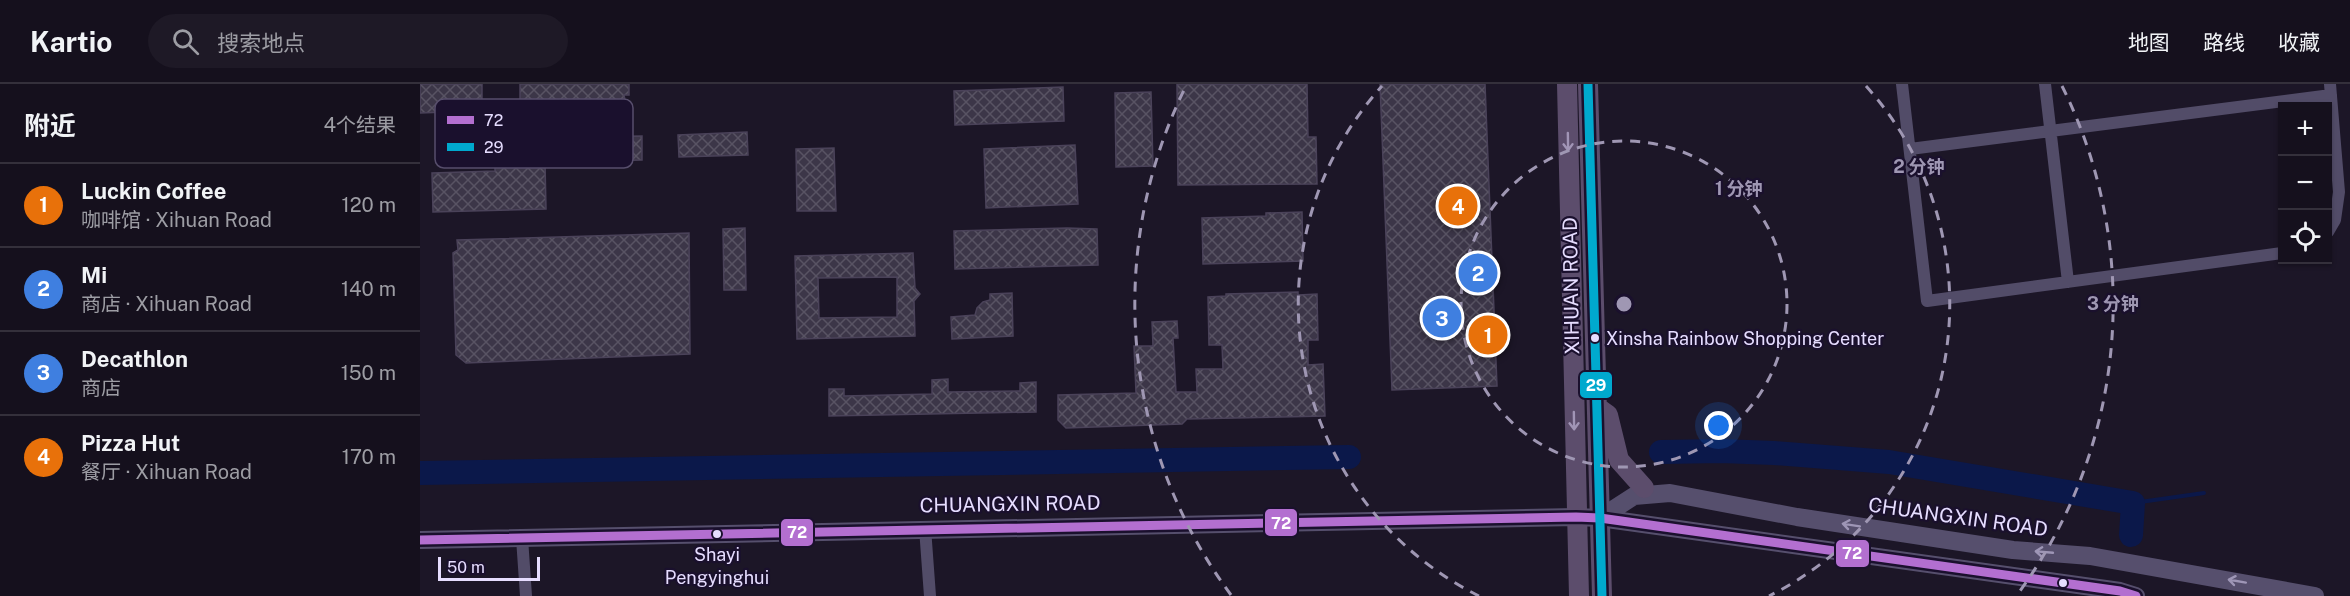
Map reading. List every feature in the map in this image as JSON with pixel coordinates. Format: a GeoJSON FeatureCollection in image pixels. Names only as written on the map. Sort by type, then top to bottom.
{"type":"FeatureCollection","features":[{"type":"Feature","properties":{"kind":"main road","name":"XIHUAN ROAD"},"geometry":{"type":"LineString","coordinates":[[1567,84],[1579,596]]}},
{"type":"Feature","properties":{"kind":"main road"},"geometry":{"type":"LineString","coordinates":[[1588,84],[1602,596]]}},
{"type":"Feature","properties":{"kind":"main road"},"geometry":{"type":"LineString","coordinates":[[1597,407],[1608,415],[1619,460],[1644,488]]}},
{"type":"Feature","properties":{"kind":"street"},"geometry":{"type":"LineString","coordinates":[[1902,84],[1927,302],[2278,254]]}},
{"type":"Feature","properties":{"kind":"street"},"geometry":{"type":"LineString","coordinates":[[2045,84],[2068,282]]}},
{"type":"Feature","properties":{"kind":"street"},"geometry":{"type":"LineString","coordinates":[[1910,149],[2050,131],[2331,89],[2339,192],[2335,220],[2332,225]]}},
{"type":"Feature","properties":{"kind":"street","name":"CHUANGXIN ROAD"},"geometry":{"type":"LineString","coordinates":[[1600,518],[1634,496],[1670,494],[1797,517],[2002,548],[2090,556],[2315,596]]}},
{"type":"Feature","properties":{"kind":"street","name":"CHUANGXIN ROAD"},"geometry":{"type":"LineString","coordinates":[[420,540],[925,528],[1576,517],[1600,518],[2120,591],[2136,596]]}},
{"type":"Feature","properties":{"kind":"street"},"geometry":{"type":"LineString","coordinates":[[925,528],[930,596]]}},
{"type":"Feature","properties":{"kind":"street"},"geometry":{"type":"LineString","coordinates":[[522,538],[526,596]]}},
{"type":"Feature","properties":{"kind":"building"},"geometry":{"type":"Polygon","coordinates":[[[420,84],[482,84],[482,99],[435,99],[435,112],[420,113],[420,84]]]}},
{"type":"Feature","properties":{"kind":"building"},"geometry":{"type":"Polygon","coordinates":[[[520,84],[629,84],[629,95],[624,95],[625,99],[520,99],[520,84]]]}},
{"type":"Feature","properties":{"kind":"building"},"geometry":{"type":"Polygon","coordinates":[[[1177,84],[1307,84],[1308,137],[1316,137],[1317,184],[1178,185],[1177,84]]]}},
{"type":"Feature","properties":{"kind":"building"},"geometry":{"type":"Polygon","coordinates":[[[1380,84],[1485,84],[1497,386],[1392,390],[1380,84]]]}},
{"type":"Feature","properties":{"kind":"building"},"geometry":{"type":"Polygon","coordinates":[[[1063,87],[1064,121],[955,125],[954,91],[1063,87]]]}},
{"type":"Feature","properties":{"kind":"building"},"geometry":{"type":"Polygon","coordinates":[[[1151,92],[1153,166],[1116,167],[1115,93],[1151,92]]]}},
{"type":"Feature","properties":{"kind":"building"},"geometry":{"type":"Polygon","coordinates":[[[747,132],[748,155],[679,157],[678,135],[747,132]]]}},
{"type":"Feature","properties":{"kind":"building"},"geometry":{"type":"Polygon","coordinates":[[[633,136],[642,136],[642,160],[633,160],[633,136]]]}},
{"type":"Feature","properties":{"kind":"building"},"geometry":{"type":"Polygon","coordinates":[[[1075,145],[1078,204],[986,208],[984,149],[1075,145]]]}},
{"type":"Feature","properties":{"kind":"building"},"geometry":{"type":"Polygon","coordinates":[[[834,148],[836,211],[797,211],[796,149],[834,148]]]}},
{"type":"Feature","properties":{"kind":"building"},"geometry":{"type":"Polygon","coordinates":[[[495,168],[545,168],[546,209],[433,212],[432,173],[495,171],[495,168]]]}},
{"type":"Feature","properties":{"kind":"building"},"geometry":{"type":"Polygon","coordinates":[[[1302,212],[1303,261],[1203,264],[1202,218],[1266,216],[1266,213],[1302,212]]]}},
{"type":"Feature","properties":{"kind":"building"},"geometry":{"type":"Polygon","coordinates":[[[745,228],[746,290],[724,290],[723,229],[745,228]]]}},
{"type":"Feature","properties":{"kind":"building"},"geometry":{"type":"Polygon","coordinates":[[[1097,229],[1098,265],[955,269],[954,231],[1097,229]]]}},
{"type":"Feature","properties":{"kind":"building"},"geometry":{"type":"Polygon","coordinates":[[[689,233],[690,354],[466,363],[456,355],[453,253],[458,250],[457,240],[689,233]]]}},
{"type":"Feature","properties":{"kind":"building"},"geometry":{"type":"Polygon","coordinates":[[[913,253],[915,288],[920,294],[914,301],[915,336],[797,339],[795,256],[913,253]],[[897,277],[818,278],[819,318],[897,317],[897,277]]]}},
{"type":"Feature","properties":{"kind":"building"},"geometry":{"type":"Polygon","coordinates":[[[1298,292],[1298,295],[1317,294],[1318,340],[1308,340],[1308,365],[1323,364],[1325,416],[1187,419],[1182,424],[1066,428],[1058,420],[1058,395],[1136,393],[1134,346],[1153,346],[1152,322],[1177,321],[1178,338],[1173,338],[1176,392],[1197,392],[1196,369],[1223,369],[1222,345],[1209,345],[1208,297],[1226,296],[1226,294],[1298,292]]]}},
{"type":"Feature","properties":{"kind":"building"},"geometry":{"type":"Polygon","coordinates":[[[1012,293],[1013,336],[952,339],[951,317],[975,315],[977,308],[983,302],[990,300],[990,294],[1012,293]]]}},
{"type":"Feature","properties":{"kind":"building"},"geometry":{"type":"Polygon","coordinates":[[[948,379],[948,392],[1020,391],[1020,383],[1036,382],[1036,412],[829,416],[829,389],[844,389],[844,396],[932,394],[932,380],[948,379]]]}},
{"type":"Feature","properties":{"kind":"waterway"},"geometry":{"type":"LineString","coordinates":[[1661,452],[1774,453],[1889,462],[2133,503],[2131,535]]}},
{"type":"Feature","properties":{"kind":"waterway"},"geometry":{"type":"LineString","coordinates":[[420,473],[1349,457]]}},
{"type":"Feature","properties":{"kind":"waterway"},"geometry":{"type":"LineString","coordinates":[[2133,503],[2204,493]]}},
{"type":"Feature","properties":{"kind":"transit line","name":"29"},"geometry":{"type":"LineString","coordinates":[[1588,84],[1602,596]]}},
{"type":"Feature","properties":{"kind":"transit line","name":"72"},"geometry":{"type":"LineString","coordinates":[[420,540],[1576,517],[1600,518],[2120,591],[2136,596]]}},
{"type":"Feature","properties":{"kind":"place","name":"Pizza Hut"},"geometry":{"type":"Point","coordinates":[1458,206]}},
{"type":"Feature","properties":{"kind":"place","name":"Mi"},"geometry":{"type":"Point","coordinates":[1478,273]}},
{"type":"Feature","properties":{"kind":"place","name":"Decathlon"},"geometry":{"type":"Point","coordinates":[1442,318]}},
{"type":"Feature","properties":{"kind":"place","name":"Luckin Coffee"},"geometry":{"type":"Point","coordinates":[1488,335]}},
{"type":"Feature","properties":{"kind":"place","name":"Xinsha Rainbow Shopping Center"},"geometry":{"type":"Point","coordinates":[1595,338]}},
{"type":"Feature","properties":{"kind":"place","name":"Shayi Pengyinghui"},"geometry":{"type":"Point","coordinates":[717,534]}}]}
